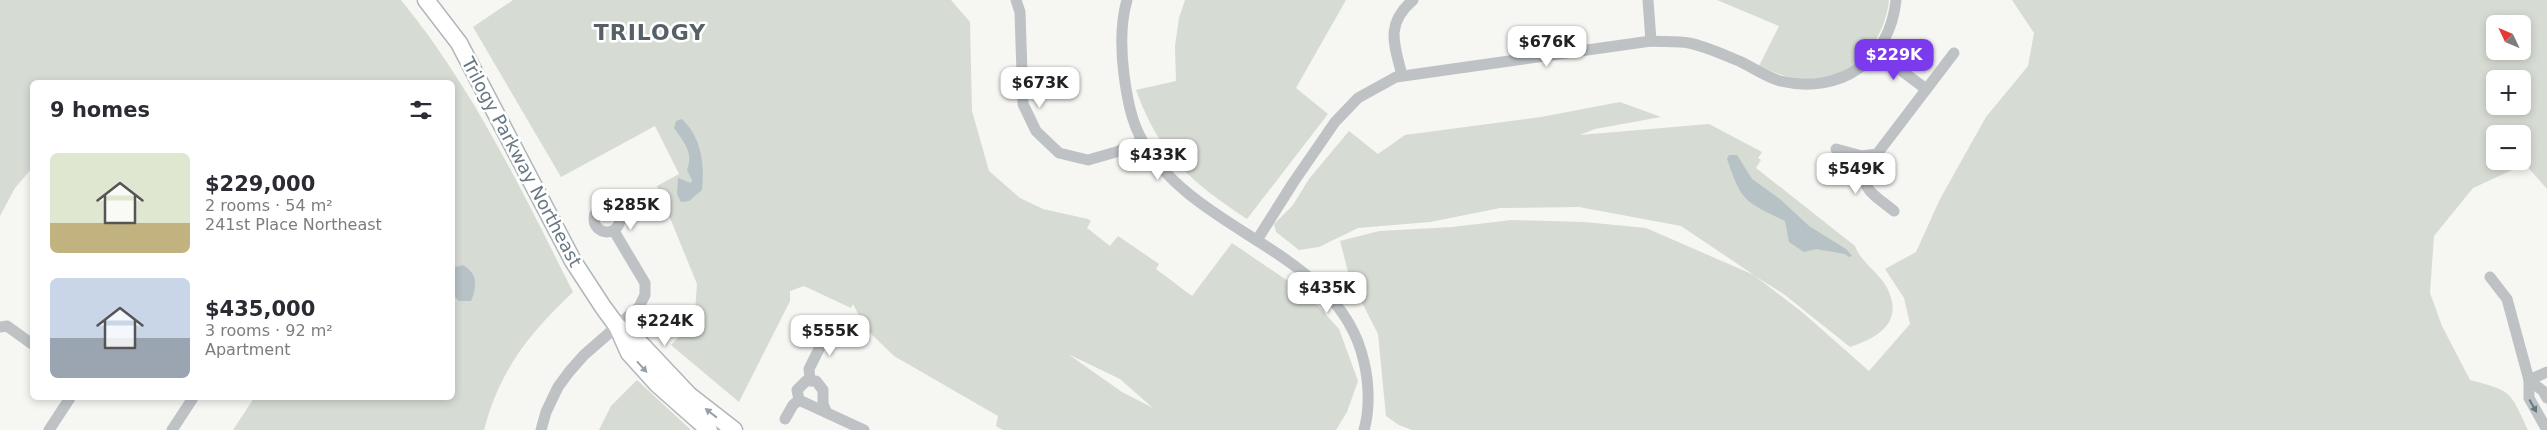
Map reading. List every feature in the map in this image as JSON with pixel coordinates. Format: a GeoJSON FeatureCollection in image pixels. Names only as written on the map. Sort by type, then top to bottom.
{"type":"FeatureCollection","features":[{"type":"Feature","properties":{"kind":"street"},"geometry":{"type":"LineString","coordinates":[[1016,0],[1020,12],[1023,104],[1036,130],[1059,152],[1088,160],[1116,152],[1142,141]]}},
{"type":"Feature","properties":{"kind":"street"},"geometry":{"type":"LineString","coordinates":[[1127,0],[1122,39],[1122,60],[1126,94],[1142,141],[1177,183],[1191,196],[1315,281],[1343,312],[1354,331],[1367,376],[1368,402],[1364,430]]}},
{"type":"Feature","properties":{"kind":"street"},"geometry":{"type":"LineString","coordinates":[[1402,75],[1393,32],[1403,9],[1413,0]]}},
{"type":"Feature","properties":{"kind":"street"},"geometry":{"type":"LineString","coordinates":[[1648,0],[1651,41]]}},
{"type":"Feature","properties":{"kind":"street"},"geometry":{"type":"LineString","coordinates":[[1257,240],[1292,183],[1335,122],[1358,98],[1402,75],[1651,41],[1689,43],[1739,61],[1780,81],[1819,84],[1854,72],[1878,53],[1894,21],[1896,0]]}},
{"type":"Feature","properties":{"kind":"street","name":"Trilogy Parkway Northeast"},"geometry":{"type":"LineString","coordinates":[[432,2],[459,43],[573,261],[617,326],[629,353],[657,384],[709,430]]}},
{"type":"Feature","properties":{"kind":"street"},"geometry":{"type":"LineString","coordinates":[[1878,53],[1926,89]]}},
{"type":"Feature","properties":{"kind":"street"},"geometry":{"type":"LineString","coordinates":[[1836,149],[1862,156],[1877,154],[1954,53]]}},
{"type":"Feature","properties":{"kind":"street"},"geometry":{"type":"LineString","coordinates":[[1862,156],[1862,178],[1868,190],[1894,211]]}},
{"type":"Feature","properties":{"kind":"street"},"geometry":{"type":"LineString","coordinates":[[541,430],[546,412],[558,387],[569,372],[639,307],[645,295],[646,288],[614,231]]}},
{"type":"Feature","properties":{"kind":"street"},"geometry":{"type":"LineString","coordinates":[[2490,277],[2507,299],[2529,380],[2529,398],[2547,430]]}},
{"type":"Feature","properties":{"kind":"street"},"geometry":{"type":"LineString","coordinates":[[0,327],[7,326],[30,343]]}},
{"type":"Feature","properties":{"kind":"street","name":"Trilogy Parkway Northeast"},"geometry":{"type":"LineString","coordinates":[[617,326],[639,342],[689,395],[734,430]]}},
{"type":"Feature","properties":{"kind":"street"},"geometry":{"type":"LineString","coordinates":[[0,330],[30,348]]}},
{"type":"Feature","properties":{"kind":"street"},"geometry":{"type":"LineString","coordinates":[[810,380],[809,369],[828,331]]}},
{"type":"Feature","properties":{"kind":"street"},"geometry":{"type":"LineString","coordinates":[[2529,380],[2547,372]]}},
{"type":"Feature","properties":{"kind":"street"},"geometry":{"type":"LineString","coordinates":[[2529,380],[2543,391],[2547,398]]}},
{"type":"Feature","properties":{"kind":"street"},"geometry":{"type":"LineString","coordinates":[[826,411],[823,404],[823,390],[816,381],[806,381],[797,390],[799,400],[805,405],[826,411],[864,430]]}},
{"type":"Feature","properties":{"kind":"street"},"geometry":{"type":"LineString","coordinates":[[49,430],[69,400]]}},
{"type":"Feature","properties":{"kind":"street"},"geometry":{"type":"LineString","coordinates":[[172,430],[192,400]]}},
{"type":"Feature","properties":{"kind":"street"},"geometry":{"type":"LineString","coordinates":[[785,419],[792,405],[799,400]]}},
{"type":"Feature","properties":{"kind":"shaded area"},"geometry":{"type":"Polygon","coordinates":[[[0,0],[401,0],[427,34],[474,104],[515,178],[573,292],[557,307],[518,354],[498,389],[484,430],[233,430],[253,400],[455,400],[455,80],[30,80],[30,170],[15,188],[0,216],[0,0]]]}},
{"type":"Feature","properties":{"kind":"shaded area"},"geometry":{"type":"Polygon","coordinates":[[[513,0],[951,0],[970,22],[972,111],[989,171],[1020,198],[1043,209],[1088,219],[1091,221],[1087,228],[1110,246],[1118,236],[1159,264],[1156,269],[1192,296],[1232,243],[1307,294],[1339,329],[1358,381],[1347,412],[1336,430],[1003,430],[996,426],[998,416],[894,356],[866,329],[853,304],[851,308],[804,286],[790,291],[790,301],[739,402],[671,345],[688,327],[695,311],[697,284],[657,186],[679,174],[655,126],[561,177],[473,27],[513,0]],[[1068,354],[1122,392],[1153,408],[1120,379],[1068,354]]]}},
{"type":"Feature","properties":{"kind":"shaded area"},"geometry":{"type":"Polygon","coordinates":[[[1185,0],[1346,0],[1296,88],[1328,114],[1247,219],[1209,193],[1167,150],[1145,113],[1136,90],[1176,81],[1175,46],[1179,18],[1185,0]]]}},
{"type":"Feature","properties":{"kind":"shaded area"},"geometry":{"type":"Polygon","coordinates":[[[1717,0],[1889,0],[1881,30],[1874,43],[1853,66],[1840,74],[1826,78],[1803,80],[1778,74],[1759,66],[1779,26],[1717,0]]]}},
{"type":"Feature","properties":{"kind":"shaded area"},"geometry":{"type":"Polygon","coordinates":[[[2012,0],[2547,0],[2547,189],[2530,170],[2531,125],[2486,125],[2486,170],[2512,170],[2473,188],[2434,236],[2430,293],[2442,326],[2470,380],[2494,387],[2508,394],[2517,407],[2528,430],[1412,430],[1399,425],[1386,416],[1378,334],[1350,279],[1340,241],[1379,231],[1452,227],[1512,220],[1584,222],[1646,228],[1754,275],[1681,226],[1579,207],[1500,208],[1430,222],[1358,228],[1319,247],[1299,250],[1276,232],[1274,224],[1293,205],[1309,179],[1349,131],[1378,154],[1405,135],[1541,117],[1620,102],[1661,117],[1595,129],[1580,135],[1709,124],[1762,152],[1758,158],[1761,160],[1756,168],[1855,246],[1861,257],[1886,286],[1893,309],[1891,318],[1880,333],[1850,347],[1785,295],[1755,276],[1802,312],[1869,371],[1910,324],[1904,298],[1885,269],[1916,252],[1940,199],[1986,117],[2028,66],[2034,33],[2012,0]]]}},
{"type":"Feature","properties":{"kind":"shaded area"},"geometry":{"type":"Polygon","coordinates":[[[682,119],[694,134],[702,161],[703,180],[702,190],[689,201],[681,202],[677,194],[678,178],[691,183],[692,180],[687,170],[689,153],[674,128],[676,121],[682,119]]]}},
{"type":"Feature","properties":{"kind":"shaded area"},"geometry":{"type":"Polygon","coordinates":[[[1729,155],[1737,155],[1752,179],[1780,199],[1809,226],[1846,249],[1852,256],[1849,257],[1845,254],[1816,249],[1804,252],[1789,242],[1785,221],[1753,204],[1741,193],[1727,159],[1729,155]]]}},
{"type":"Feature","properties":{"kind":"shaded area"},"geometry":{"type":"Polygon","coordinates":[[[463,265],[474,276],[475,285],[471,301],[459,301],[455,297],[455,267],[463,265]]]}},
{"type":"Feature","properties":{"kind":"shaded area"},"geometry":{"type":"Polygon","coordinates":[[[637,380],[691,430],[599,430],[611,406],[637,380]]]}},
{"type":"Feature","properties":{"kind":"district","name":"TRILOGY"},"geometry":{"type":"Point","coordinates":[650,32]}}]}
